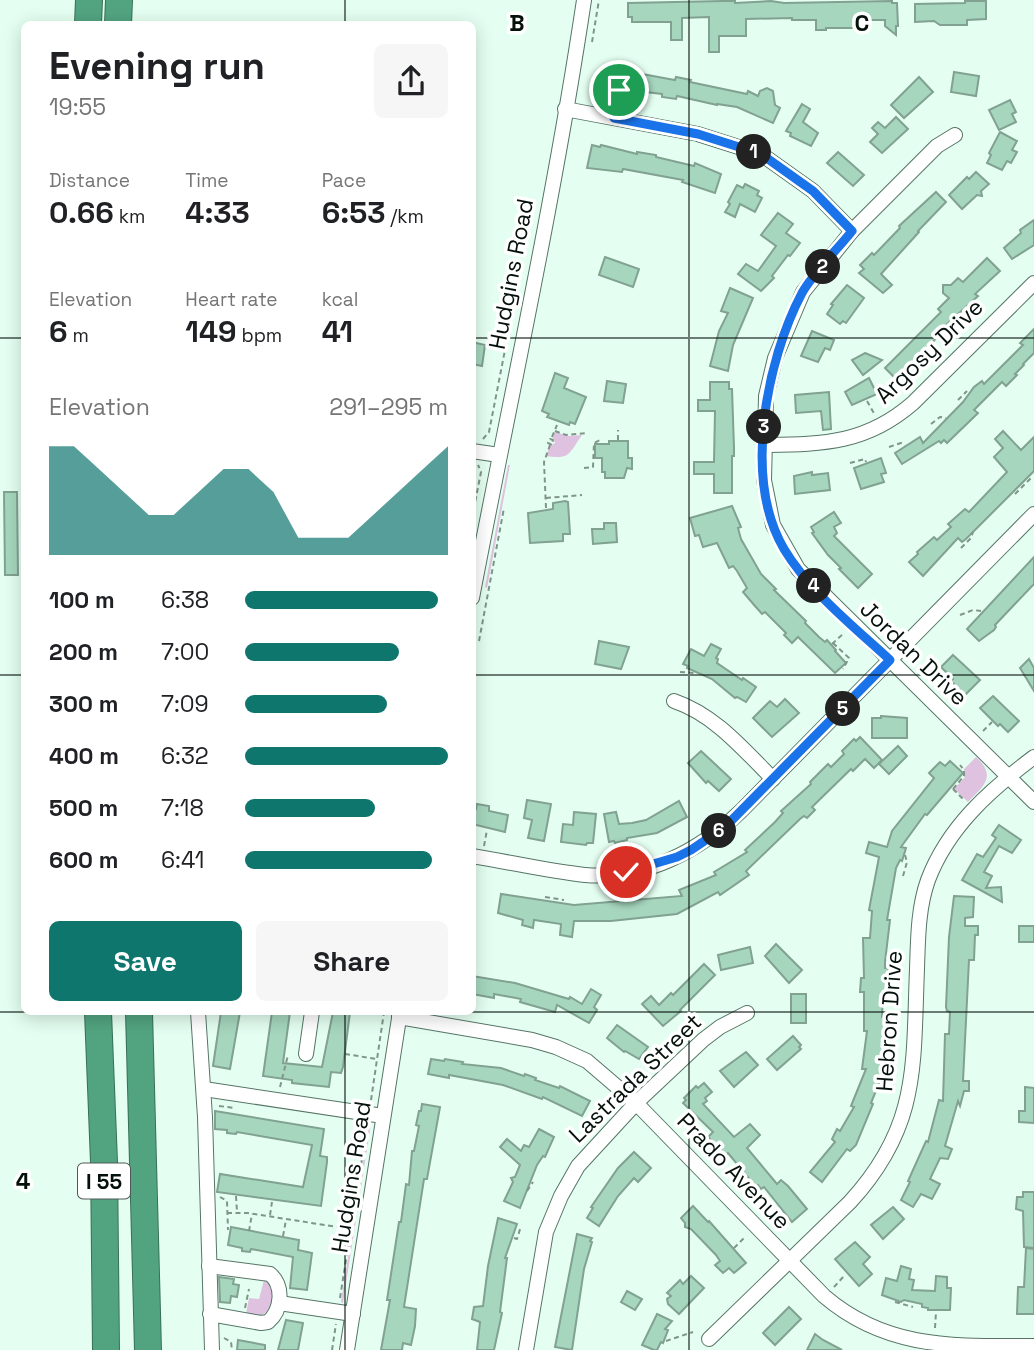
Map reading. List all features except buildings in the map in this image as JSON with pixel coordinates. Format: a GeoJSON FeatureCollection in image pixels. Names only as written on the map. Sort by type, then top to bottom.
{"type":"FeatureCollection","features":[{"type":"Feature","properties":{"kind":"highway"},"geometry":{"type":"LineString","coordinates":[[88,21],[89,0]]}},
{"type":"Feature","properties":{"kind":"highway"},"geometry":{"type":"LineString","coordinates":[[118,21],[119,0]]}},
{"type":"Feature","properties":{"kind":"highway","name":"I 55"},"geometry":{"type":"LineString","coordinates":[[98,1015],[104,1162],[106,1350]]}},
{"type":"Feature","properties":{"kind":"highway","name":"I 55"},"geometry":{"type":"LineString","coordinates":[[139,1015],[148,1350]]}},
{"type":"Feature","properties":{"kind":"street","name":"Hudgins Road"},"geometry":{"type":"LineString","coordinates":[[476,577],[536,280],[584,0]]}},
{"type":"Feature","properties":{"kind":"street"},"geometry":{"type":"LineString","coordinates":[[565,109],[698,134],[761,154],[813,191],[852,231]]}},
{"type":"Feature","properties":{"kind":"street","name":"Jordan Drive"},"geometry":{"type":"LineString","coordinates":[[955,135],[937,146],[852,231],[803,292],[775,358],[766,396],[766,499],[779,539],[798,569],[1034,802]]}},
{"type":"Feature","properties":{"kind":"street","name":"Argosy Drive"},"geometry":{"type":"LineString","coordinates":[[764,445],[832,443],[860,436],[893,420],[914,403],[1034,283]]}},
{"type":"Feature","properties":{"kind":"street"},"geometry":{"type":"LineString","coordinates":[[476,445],[499,455]]}},
{"type":"Feature","properties":{"kind":"street"},"geometry":{"type":"LineString","coordinates":[[477,857],[587,875],[608,874],[644,869],[677,857],[708,839],[725,827],[1034,514]]}},
{"type":"Feature","properties":{"kind":"street"},"geometry":{"type":"LineString","coordinates":[[674,701],[700,713],[720,727],[773,779]]}},
{"type":"Feature","properties":{"kind":"street","name":"Hebron Drive"},"geometry":{"type":"LineString","coordinates":[[709,1339],[862,1189],[891,1146],[912,1079],[918,945],[923,899],[930,876],[942,849],[957,827],[1008,777],[1034,757]]}},
{"type":"Feature","properties":{"kind":"street","name":"Lastrada Street"},"geometry":{"type":"LineString","coordinates":[[526,1350],[542,1248],[561,1196],[588,1153],[636,1103],[714,1031],[747,1013]]}},
{"type":"Feature","properties":{"kind":"street"},"geometry":{"type":"LineString","coordinates":[[198,1015],[204,1089],[212,1350]]}},
{"type":"Feature","properties":{"kind":"street"},"geometry":{"type":"LineString","coordinates":[[306,1054],[312,1015]]}},
{"type":"Feature","properties":{"kind":"street","name":"Hudgins Road"},"geometry":{"type":"LineString","coordinates":[[347,1350],[345,1313],[376,1115],[400,1015]]}},
{"type":"Feature","properties":{"kind":"street","name":"Prado Avenue"},"geometry":{"type":"LineString","coordinates":[[405,1015],[556,1047],[599,1069],[636,1103],[824,1296],[846,1315],[868,1327],[905,1340],[934,1345],[1034,1346]]}},
{"type":"Feature","properties":{"kind":"street"},"geometry":{"type":"LineString","coordinates":[[204,1089],[376,1115]]}},
{"type":"Feature","properties":{"kind":"street"},"geometry":{"type":"LineString","coordinates":[[209,1266],[270,1274],[278,1285],[279,1303],[275,1316],[268,1322],[210,1314]]}},
{"type":"Feature","properties":{"kind":"street"},"geometry":{"type":"LineString","coordinates":[[279,1303],[345,1313]]}},
{"type":"Feature","properties":{"kind":"path"},"geometry":{"type":"LineString","coordinates":[[592,41],[599,0]]}},
{"type":"Feature","properties":{"kind":"path"},"geometry":{"type":"LineString","coordinates":[[614,118],[619,90]]}},
{"type":"Feature","properties":{"kind":"path"},"geometry":{"type":"LineString","coordinates":[[476,445],[489,432],[505,350]]}},
{"type":"Feature","properties":{"kind":"path"},"geometry":{"type":"LineString","coordinates":[[898,388],[907,379],[906,371]]}},
{"type":"Feature","properties":{"kind":"path"},"geometry":{"type":"LineString","coordinates":[[957,400],[967,391]]}},
{"type":"Feature","properties":{"kind":"path"},"geometry":{"type":"LineString","coordinates":[[931,424],[940,417],[946,418]]}},
{"type":"Feature","properties":{"kind":"path"},"geometry":{"type":"LineString","coordinates":[[546,508],[544,462],[550,445],[553,444],[557,425]]}},
{"type":"Feature","properties":{"kind":"path"},"geometry":{"type":"LineString","coordinates":[[618,430],[618,440]]}},
{"type":"Feature","properties":{"kind":"path"},"geometry":{"type":"LineString","coordinates":[[555,431],[566,435],[587,433]]}},
{"type":"Feature","properties":{"kind":"path"},"geometry":{"type":"LineString","coordinates":[[593,466],[593,443],[602,439]]}},
{"type":"Feature","properties":{"kind":"path"},"geometry":{"type":"LineString","coordinates":[[889,447],[901,443],[905,445]]}},
{"type":"Feature","properties":{"kind":"path"},"geometry":{"type":"LineString","coordinates":[[850,463],[865,459],[866,462]]}},
{"type":"Feature","properties":{"kind":"path"},"geometry":{"type":"LineString","coordinates":[[476,463],[481,469],[476,496]]}},
{"type":"Feature","properties":{"kind":"path"},"geometry":{"type":"LineString","coordinates":[[584,468],[600,467]]}},
{"type":"Feature","properties":{"kind":"path"},"geometry":{"type":"LineString","coordinates":[[1015,494],[1031,478]]}},
{"type":"Feature","properties":{"kind":"path"},"geometry":{"type":"LineString","coordinates":[[545,498],[582,495]]}},
{"type":"Feature","properties":{"kind":"path"},"geometry":{"type":"LineString","coordinates":[[479,641],[506,498]]}},
{"type":"Feature","properties":{"kind":"path"},"geometry":{"type":"LineString","coordinates":[[961,548],[973,532]]}},
{"type":"Feature","properties":{"kind":"path"},"geometry":{"type":"LineString","coordinates":[[960,615],[981,611]]}},
{"type":"Feature","properties":{"kind":"path"},"geometry":{"type":"LineString","coordinates":[[844,669],[849,658],[833,643],[852,624]]}},
{"type":"Feature","properties":{"kind":"path"},"geometry":{"type":"LineString","coordinates":[[680,672],[695,673]]}},
{"type":"Feature","properties":{"kind":"path"},"geometry":{"type":"LineString","coordinates":[[960,765],[964,776],[952,789],[973,809]]}},
{"type":"Feature","properties":{"kind":"path"},"geometry":{"type":"LineString","coordinates":[[477,857],[487,830]]}},
{"type":"Feature","properties":{"kind":"path"},"geometry":{"type":"LineString","coordinates":[[903,876],[907,862],[905,855]]}},
{"type":"Feature","properties":{"kind":"path"},"geometry":{"type":"LineString","coordinates":[[545,897],[564,900]]}},
{"type":"Feature","properties":{"kind":"path"},"geometry":{"type":"LineString","coordinates":[[332,1350],[345,1313],[351,1229],[376,1115],[377,1059],[384,1015]]}},
{"type":"Feature","properties":{"kind":"path"},"geometry":{"type":"LineString","coordinates":[[345,1054],[377,1059]]}},
{"type":"Feature","properties":{"kind":"path"},"geometry":{"type":"LineString","coordinates":[[276,1100],[288,1055]]}},
{"type":"Feature","properties":{"kind":"path"},"geometry":{"type":"LineString","coordinates":[[527,1191],[533,1182]]}},
{"type":"Feature","properties":{"kind":"path"},"geometry":{"type":"LineString","coordinates":[[217,1196],[226,1199],[228,1230]]}},
{"type":"Feature","properties":{"kind":"path"},"geometry":{"type":"LineString","coordinates":[[236,1196],[234,1203],[237,1213]]}},
{"type":"Feature","properties":{"kind":"path"},"geometry":{"type":"LineString","coordinates":[[270,1216],[272,1202]]}},
{"type":"Feature","properties":{"kind":"path"},"geometry":{"type":"LineString","coordinates":[[228,1213],[252,1213],[351,1229]]}},
{"type":"Feature","properties":{"kind":"path"},"geometry":{"type":"LineString","coordinates":[[249,1231],[252,1213]]}},
{"type":"Feature","properties":{"kind":"path"},"geometry":{"type":"LineString","coordinates":[[283,1236],[286,1219]]}},
{"type":"Feature","properties":{"kind":"path"},"geometry":{"type":"LineString","coordinates":[[514,1238],[517,1239],[521,1226]]}},
{"type":"Feature","properties":{"kind":"path"},"geometry":{"type":"LineString","coordinates":[[734,1248],[756,1227]]}},
{"type":"Feature","properties":{"kind":"path"},"geometry":{"type":"LineString","coordinates":[[824,1296],[845,1275]]}},
{"type":"Feature","properties":{"kind":"path"},"geometry":{"type":"LineString","coordinates":[[244,1320],[249,1289]]}},
{"type":"Feature","properties":{"kind":"path"},"geometry":{"type":"LineString","coordinates":[[895,1302],[913,1307]]}},
{"type":"Feature","properties":{"kind":"path"},"geometry":{"type":"LineString","coordinates":[[934,1345],[936,1312]]}},
{"type":"Feature","properties":{"kind":"path"},"geometry":{"type":"LineString","coordinates":[[219,1331],[231,1342],[232,1350]]}},
{"type":"Feature","properties":{"kind":"path"},"geometry":{"type":"LineString","coordinates":[[666,1341],[693,1332]]}},
{"type":"Feature","properties":{"kind":"shaded area"},"geometry":{"type":"Polygon","coordinates":[[[555,432],[568,436],[582,435],[565,456],[546,456],[550,446],[555,443],[555,432]]]}},
{"type":"Feature","properties":{"kind":"shaded area"},"geometry":{"type":"Polygon","coordinates":[[[510,465],[487,588],[485,587],[510,465]]]}},
{"type":"Feature","properties":{"kind":"shaded area"},"geometry":{"type":"Polygon","coordinates":[[[976,757],[986,770],[986,781],[968,802],[954,789],[965,777],[964,769],[976,757]]]}},
{"type":"Feature","properties":{"kind":"shaded area"},"geometry":{"type":"Polygon","coordinates":[[[371,1123],[343,1303],[341,1302],[371,1123]]]}},
{"type":"Feature","properties":{"kind":"shaded area"},"geometry":{"type":"Polygon","coordinates":[[[264,1280],[274,1290],[271,1308],[261,1316],[246,1314],[249,1298],[259,1299],[264,1280]]]}},
{"type":"Feature","properties":{"kind":"route"},"geometry":{"type":"LineString","coordinates":[[619,90],[614,118],[698,134],[761,154],[813,191],[852,231],[803,292],[775,358],[766,396],[764,480],[773,525],[798,569],[890,660],[725,827],[677,857],[644,869],[626,872]]}}]}
